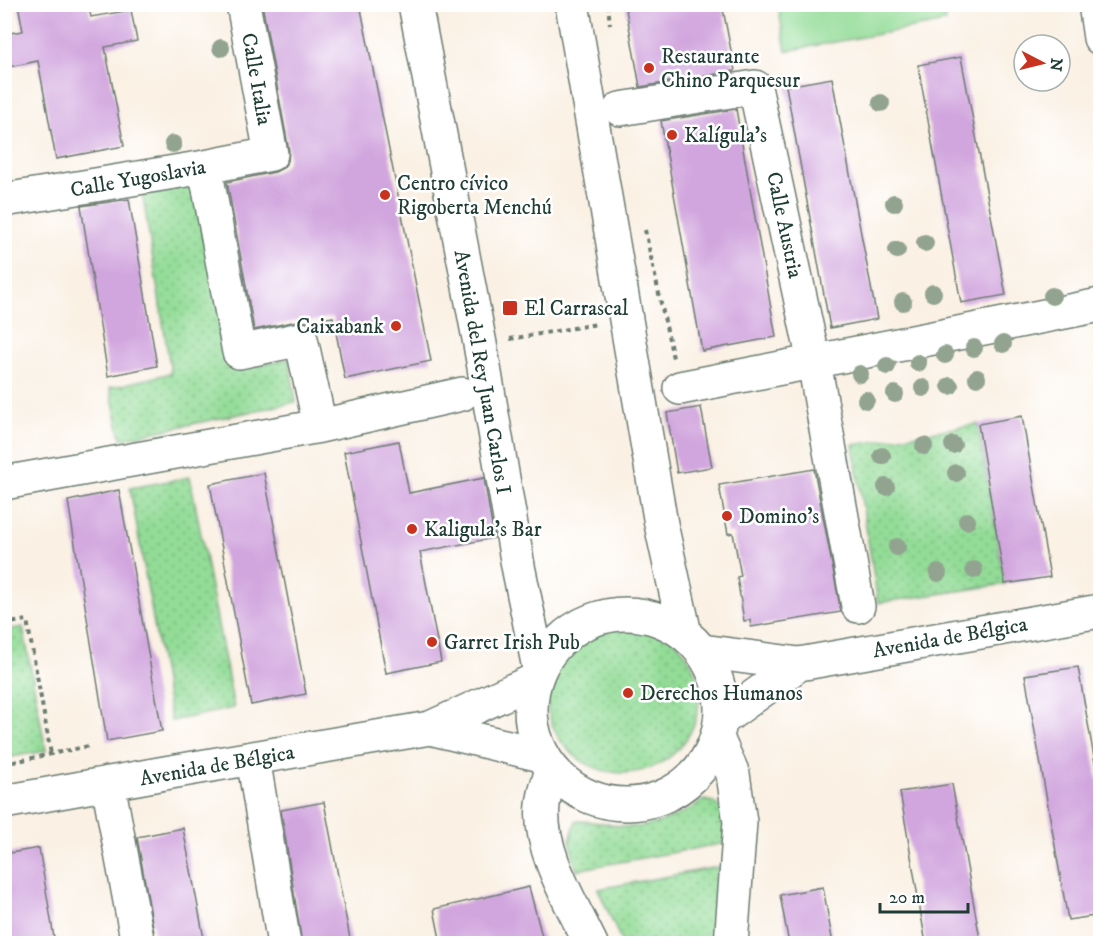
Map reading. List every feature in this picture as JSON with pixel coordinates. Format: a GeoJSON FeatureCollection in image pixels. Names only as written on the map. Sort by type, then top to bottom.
{"type":"FeatureCollection","features":[{"type":"Feature","properties":{"kind":"street","name":"Calle Italia"},"geometry":{"type":"LineString","coordinates":[[243,4],[270,154]]}},
{"type":"Feature","properties":{"kind":"street","name":"Avenida del Rey Juan Carlos I"},"geometry":{"type":"LineString","coordinates":[[415,4],[480,344],[537,674]]}},
{"type":"Feature","properties":{"kind":"street"},"geometry":{"type":"LineString","coordinates":[[572,4],[661,524],[694,642],[712,667],[718,683],[721,702],[719,729],[704,764],[684,786],[658,800],[629,805],[600,802],[573,789],[546,762],[534,737],[531,698],[537,674],[555,644],[578,626],[604,616],[632,613],[651,617],[660,620],[694,642],[799,664]]}},
{"type":"Feature","properties":{"kind":"street","name":"Calle Austria"},"geometry":{"type":"LineString","coordinates":[[620,109],[755,87],[814,362],[858,606]]}},
{"type":"Feature","properties":{"kind":"street","name":"Calle Yugoslavia"},"geometry":{"type":"LineString","coordinates":[[4,200],[270,154]]}},
{"type":"Feature","properties":{"kind":"street"},"geometry":{"type":"LineString","coordinates":[[205,167],[239,352],[301,339],[320,426]]}},
{"type":"Feature","properties":{"kind":"street"},"geometry":{"type":"LineString","coordinates":[[680,388],[1101,305]]}},
{"type":"Feature","properties":{"kind":"street","name":"Avenida del Rey Juan Carlos I"},"geometry":{"type":"LineString","coordinates":[[4,483],[320,426],[462,394]]}},
{"type":"Feature","properties":{"kind":"street","name":"Avenida de Bélgica"},"geometry":{"type":"LineString","coordinates":[[799,664],[1101,610]]}},
{"type":"Feature","properties":{"kind":"street"},"geometry":{"type":"LineString","coordinates":[[719,729],[799,664]]}},
{"type":"Feature","properties":{"kind":"street"},"geometry":{"type":"LineString","coordinates":[[430,728],[537,674]]}},
{"type":"Feature","properties":{"kind":"street"},"geometry":{"type":"LineString","coordinates":[[430,728],[546,762]]}},
{"type":"Feature","properties":{"kind":"street","name":"Avenida de Bélgica"},"geometry":{"type":"LineString","coordinates":[[4,802],[430,728]]}},
{"type":"Feature","properties":{"kind":"street"},"geometry":{"type":"LineString","coordinates":[[719,729],[733,774],[740,822],[731,944]]}},
{"type":"Feature","properties":{"kind":"street"},"geometry":{"type":"LineString","coordinates":[[253,758],[284,944]]}},
{"type":"Feature","properties":{"kind":"street"},"geometry":{"type":"LineString","coordinates":[[546,762],[543,804],[544,833],[562,883],[591,944]]}},
{"type":"Feature","properties":{"kind":"street"},"geometry":{"type":"LineString","coordinates":[[108,783],[138,944]]}},
{"type":"Feature","properties":{"kind":"path"},"geometry":{"type":"LineString","coordinates":[[608,4],[610,28]]}},
{"type":"Feature","properties":{"kind":"path"},"geometry":{"type":"LineString","coordinates":[[644,224],[680,388]]}},
{"type":"Feature","properties":{"kind":"path"},"geometry":{"type":"LineString","coordinates":[[480,344],[627,319],[663,316]]}},
{"type":"Feature","properties":{"kind":"path"},"geometry":{"type":"LineString","coordinates":[[4,624],[27,620],[51,754]]}},
{"type":"Feature","properties":{"kind":"path"},"geometry":{"type":"LineString","coordinates":[[4,764],[89,746]]}},
{"type":"Feature","properties":{"kind":"green space"},"geometry":{"type":"Polygon","coordinates":[[[778,5],[943,5],[946,22],[786,51],[778,5]]]}},
{"type":"Feature","properties":{"kind":"green space"},"geometry":{"type":"Polygon","coordinates":[[[198,181],[234,371],[289,359],[296,402],[121,439],[110,388],[171,373],[142,191],[198,181]]]}},
{"type":"Feature","properties":{"kind":"green space"},"geometry":{"type":"Polygon","coordinates":[[[978,424],[1005,584],[878,603],[853,445],[978,424]]]}},
{"type":"Feature","properties":{"kind":"green space"},"geometry":{"type":"Polygon","coordinates":[[[190,477],[234,708],[171,721],[130,488],[190,477]]]}},
{"type":"Feature","properties":{"kind":"green space"},"geometry":{"type":"Polygon","coordinates":[[[623,621],[638,622],[652,627],[677,643],[693,668],[698,682],[698,712],[693,726],[677,751],[652,767],[638,772],[623,773],[608,772],[594,767],[569,751],[553,726],[548,712],[547,697],[548,682],[553,668],[569,643],[594,627],[608,622],[623,621]]]}},
{"type":"Feature","properties":{"kind":"green space"},"geometry":{"type":"Polygon","coordinates":[[[23,627],[46,751],[5,758],[5,630],[23,627]]]}},
{"type":"Feature","properties":{"kind":"green space"},"geometry":{"type":"Polygon","coordinates":[[[704,800],[713,802],[721,808],[727,843],[576,870],[570,840],[576,821],[630,827],[641,826],[675,817],[704,800]]]}},
{"type":"Feature","properties":{"kind":"green space"},"geometry":{"type":"Polygon","coordinates":[[[718,867],[713,943],[622,943],[598,889],[718,867]]]}},
{"type":"Feature","properties":{"kind":"building"},"geometry":{"type":"Polygon","coordinates":[[[18,4],[88,4],[91,17],[131,10],[137,41],[105,47],[124,146],[56,159],[38,61],[4,68],[4,34],[23,31],[18,4]]]}},
{"type":"Feature","properties":{"kind":"building"},"geometry":{"type":"Polygon","coordinates":[[[262,4],[360,4],[431,361],[345,379],[333,317],[308,322],[297,321],[254,330],[227,182],[275,172],[283,168],[288,161],[289,151],[262,4]]]}},
{"type":"Feature","properties":{"kind":"building"},"geometry":{"type":"Polygon","coordinates":[[[625,4],[722,4],[735,71],[640,87],[625,4]]]}},
{"type":"Feature","properties":{"kind":"building"},"geometry":{"type":"Polygon","coordinates":[[[961,57],[1006,295],[961,303],[918,65],[961,57]]]}},
{"type":"Feature","properties":{"kind":"building"},"geometry":{"type":"Polygon","coordinates":[[[832,78],[877,319],[830,328],[786,86],[832,78]]]}},
{"type":"Feature","properties":{"kind":"building"},"geometry":{"type":"Polygon","coordinates":[[[736,109],[776,337],[702,351],[661,121],[736,109]]]}},
{"type":"Feature","properties":{"kind":"building"},"geometry":{"type":"Polygon","coordinates":[[[129,199],[157,366],[108,376],[81,206],[129,199]]]}},
{"type":"Feature","properties":{"kind":"building"},"geometry":{"type":"Polygon","coordinates":[[[701,407],[712,467],[677,473],[667,413],[701,407]]]}},
{"type":"Feature","properties":{"kind":"building"},"geometry":{"type":"Polygon","coordinates":[[[1022,416],[1050,577],[1005,584],[978,424],[1022,416]]]}},
{"type":"Feature","properties":{"kind":"building"},"geometry":{"type":"Polygon","coordinates":[[[399,441],[409,493],[484,478],[494,538],[420,552],[441,662],[386,673],[344,452],[399,441]]]}},
{"type":"Feature","properties":{"kind":"building"},"geometry":{"type":"Polygon","coordinates":[[[814,469],[841,612],[751,627],[750,620],[744,621],[737,577],[741,576],[733,533],[728,534],[719,485],[814,469]]]}},
{"type":"Feature","properties":{"kind":"building"},"geometry":{"type":"Polygon","coordinates":[[[264,473],[306,694],[251,705],[210,484],[264,473]]]}},
{"type":"Feature","properties":{"kind":"building"},"geometry":{"type":"Polygon","coordinates":[[[119,490],[162,731],[107,741],[68,501],[119,490]]]}},
{"type":"Feature","properties":{"kind":"building"},"geometry":{"type":"Polygon","coordinates":[[[1078,667],[1101,797],[1101,915],[1068,920],[1025,675],[1078,667]]]}},
{"type":"Feature","properties":{"kind":"building"},"geometry":{"type":"Polygon","coordinates":[[[952,784],[981,944],[926,944],[900,792],[952,784]]]}},
{"type":"Feature","properties":{"kind":"building"},"geometry":{"type":"Polygon","coordinates":[[[324,802],[351,944],[302,944],[281,810],[324,802]]]}},
{"type":"Feature","properties":{"kind":"building"},"geometry":{"type":"Polygon","coordinates":[[[183,828],[205,944],[156,944],[137,837],[183,828]]]}},
{"type":"Feature","properties":{"kind":"building"},"geometry":{"type":"Polygon","coordinates":[[[39,848],[55,944],[10,944],[4,913],[4,854],[39,848]]]}},
{"type":"Feature","properties":{"kind":"building"},"geometry":{"type":"Polygon","coordinates":[[[529,887],[544,944],[441,944],[434,909],[529,887]]]}},
{"type":"Feature","properties":{"kind":"building"},"geometry":{"type":"Polygon","coordinates":[[[823,887],[833,944],[789,944],[780,895],[823,887]]]}},
{"type":"Feature","properties":{"kind":"place","name":"Restaurante Chino Parquesur"},"geometry":{"type":"Point","coordinates":[649,68]}},
{"type":"Feature","properties":{"kind":"place","name":"Kalígula's"},"geometry":{"type":"Point","coordinates":[672,135]}},
{"type":"Feature","properties":{"kind":"place","name":"Centro cívico Rigoberta Menchú"},"geometry":{"type":"Point","coordinates":[385,195]}},
{"type":"Feature","properties":{"kind":"place","name":"El Carrascal"},"geometry":{"type":"Point","coordinates":[510,308]}},
{"type":"Feature","properties":{"kind":"place","name":"Caixabank"},"geometry":{"type":"Point","coordinates":[396,326]}},
{"type":"Feature","properties":{"kind":"place","name":"Domino's"},"geometry":{"type":"Point","coordinates":[727,516]}},
{"type":"Feature","properties":{"kind":"place","name":"Kaligula's Bar"},"geometry":{"type":"Point","coordinates":[412,529]}},
{"type":"Feature","properties":{"kind":"place","name":"Garret Irish Pub"},"geometry":{"type":"Point","coordinates":[432,642]}},
{"type":"Feature","properties":{"kind":"place","name":"Derechos Humanos"},"geometry":{"type":"Point","coordinates":[628,693]}}]}
